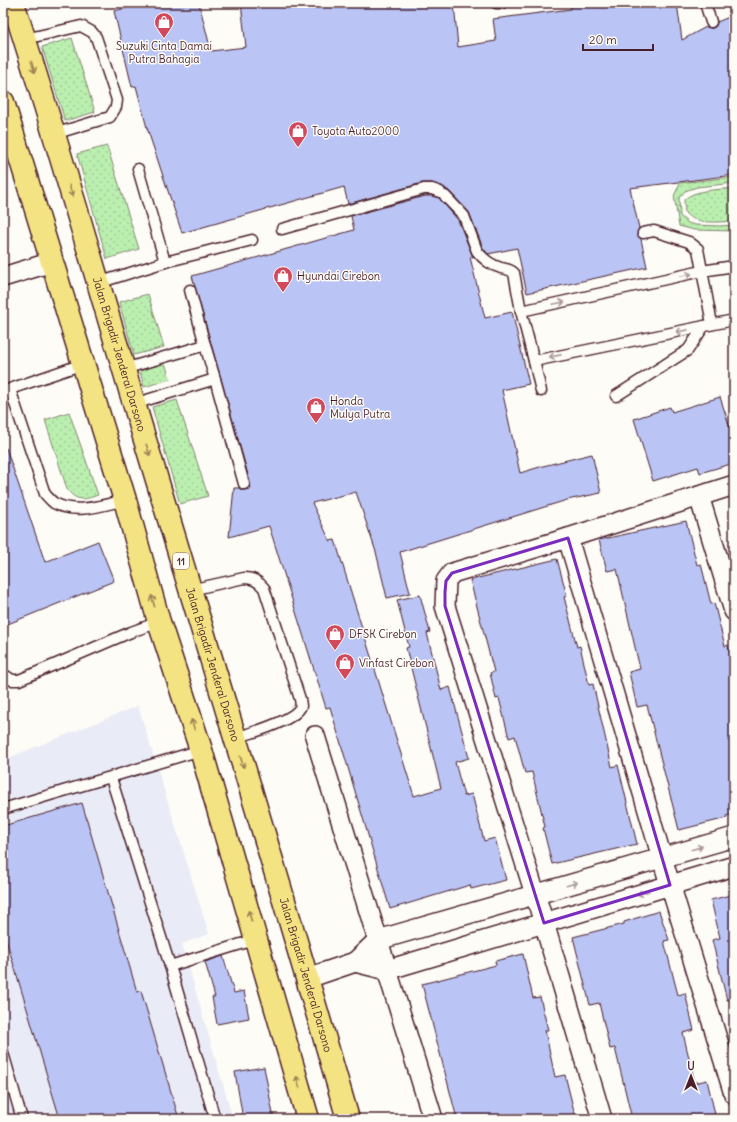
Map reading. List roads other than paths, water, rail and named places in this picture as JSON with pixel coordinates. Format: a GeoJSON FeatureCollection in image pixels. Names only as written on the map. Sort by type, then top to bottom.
{"type":"FeatureCollection","features":[{"type":"Feature","properties":{"kind":"highway","name":"Jalan Brigadir Jenderal Darsono"},"geometry":{"type":"LineString","coordinates":[[13,3],[54,134],[134,404],[308,978],[348,1119]]}},
{"type":"Feature","properties":{"kind":"highway"},"geometry":{"type":"LineString","coordinates":[[3,102],[125,500],[159,622],[201,750],[308,1119]]}},
{"type":"Feature","properties":{"kind":"street"},"geometry":{"type":"LineString","coordinates":[[3,277],[52,262]]}},
{"type":"Feature","properties":{"kind":"street"},"geometry":{"type":"LineString","coordinates":[[602,1119],[544,923],[445,606],[446,581],[452,573],[734,485]]}},
{"type":"Feature","properties":{"kind":"street"},"geometry":{"type":"LineString","coordinates":[[699,496],[734,611]]}},
{"type":"Feature","properties":{"kind":"street"},"geometry":{"type":"LineString","coordinates":[[568,538],[670,885],[734,1094]]}},
{"type":"Feature","properties":{"kind":"street"},"geometry":{"type":"LineString","coordinates":[[315,736],[433,1119]]}},
{"type":"Feature","properties":{"kind":"street"},"geometry":{"type":"LineString","coordinates":[[308,978],[355,962],[378,940],[734,837]]}},
{"type":"Feature","properties":{"kind":"street"},"geometry":{"type":"LineString","coordinates":[[355,962],[387,970],[734,866]]}},
{"type":"Feature","properties":{"kind":"lane"},"geometry":{"type":"LineString","coordinates":[[496,3],[502,3]]}},
{"type":"Feature","properties":{"kind":"lane"},"geometry":{"type":"LineString","coordinates":[[705,3],[711,22]]}},
{"type":"Feature","properties":{"kind":"lane"},"geometry":{"type":"LineString","coordinates":[[25,39],[81,26],[92,32],[96,37],[117,100],[116,107],[110,117],[54,134]]}},
{"type":"Feature","properties":{"kind":"lane"},"geometry":{"type":"LineString","coordinates":[[138,169],[165,262]]}},
{"type":"Feature","properties":{"kind":"lane"},"geometry":{"type":"LineString","coordinates":[[282,229],[424,189],[432,189],[443,194],[464,216],[477,251],[480,255],[488,263],[514,272],[521,311],[541,391]]}},
{"type":"Feature","properties":{"kind":"lane"},"geometry":{"type":"LineString","coordinates":[[616,396],[688,350],[708,325],[698,249],[688,242],[654,231],[643,233]]}},
{"type":"Feature","properties":{"kind":"lane"},"geometry":{"type":"LineString","coordinates":[[98,282],[165,262],[252,240]]}},
{"type":"Feature","properties":{"kind":"lane"},"geometry":{"type":"LineString","coordinates":[[521,311],[702,271],[734,266]]}},
{"type":"Feature","properties":{"kind":"lane"},"geometry":{"type":"LineString","coordinates":[[190,290],[244,484]]}},
{"type":"Feature","properties":{"kind":"lane"},"geometry":{"type":"LineString","coordinates":[[534,361],[734,320]]}},
{"type":"Feature","properties":{"kind":"lane"},"geometry":{"type":"LineString","coordinates":[[124,369],[205,345]]}},
{"type":"Feature","properties":{"kind":"lane"},"geometry":{"type":"LineString","coordinates":[[83,364],[10,389],[45,494],[54,502],[66,507],[80,509],[125,500]]}},
{"type":"Feature","properties":{"kind":"lane"},"geometry":{"type":"LineString","coordinates":[[134,404],[215,380]]}},
{"type":"Feature","properties":{"kind":"lane"},"geometry":{"type":"LineString","coordinates":[[190,590],[244,578],[252,579],[260,583],[264,588],[300,699],[301,706],[295,713],[276,724],[235,738]]}},
{"type":"Feature","properties":{"kind":"lane"},"geometry":{"type":"LineString","coordinates":[[3,674],[12,680],[19,680],[131,632],[159,622]]}},
{"type":"Feature","properties":{"kind":"lane"},"geometry":{"type":"LineString","coordinates":[[3,809],[201,750]]}},
{"type":"Feature","properties":{"kind":"lane"},"geometry":{"type":"LineString","coordinates":[[111,778],[170,966],[215,1119]]}},
{"type":"Feature","properties":{"kind":"lane"},"geometry":{"type":"LineString","coordinates":[[170,966],[257,939]]}},
{"type":"Feature","properties":{"kind":"lane"},"geometry":{"type":"LineString","coordinates":[[3,1053],[22,1119]]}},
{"type":"Feature","properties":{"kind":"place","name":"Suzuki Cinta Damai Putra Bahagia"},"geometry":{"type":"Point","coordinates":[164,39]}},
{"type":"Feature","properties":{"kind":"place","name":"Toyota Auto2000"},"geometry":{"type":"Point","coordinates":[298,148]}},
{"type":"Feature","properties":{"kind":"place","name":"Hyundai Cirebon"},"geometry":{"type":"Point","coordinates":[283,293]}},
{"type":"Feature","properties":{"kind":"place","name":"Honda Mulya Putra"},"geometry":{"type":"Point","coordinates":[316,424]}},
{"type":"Feature","properties":{"kind":"place","name":"DFSK Cirebon"},"geometry":{"type":"Point","coordinates":[335,651]}},
{"type":"Feature","properties":{"kind":"place","name":"Vinfast Cirebon"},"geometry":{"type":"Point","coordinates":[345,680]}}]}
